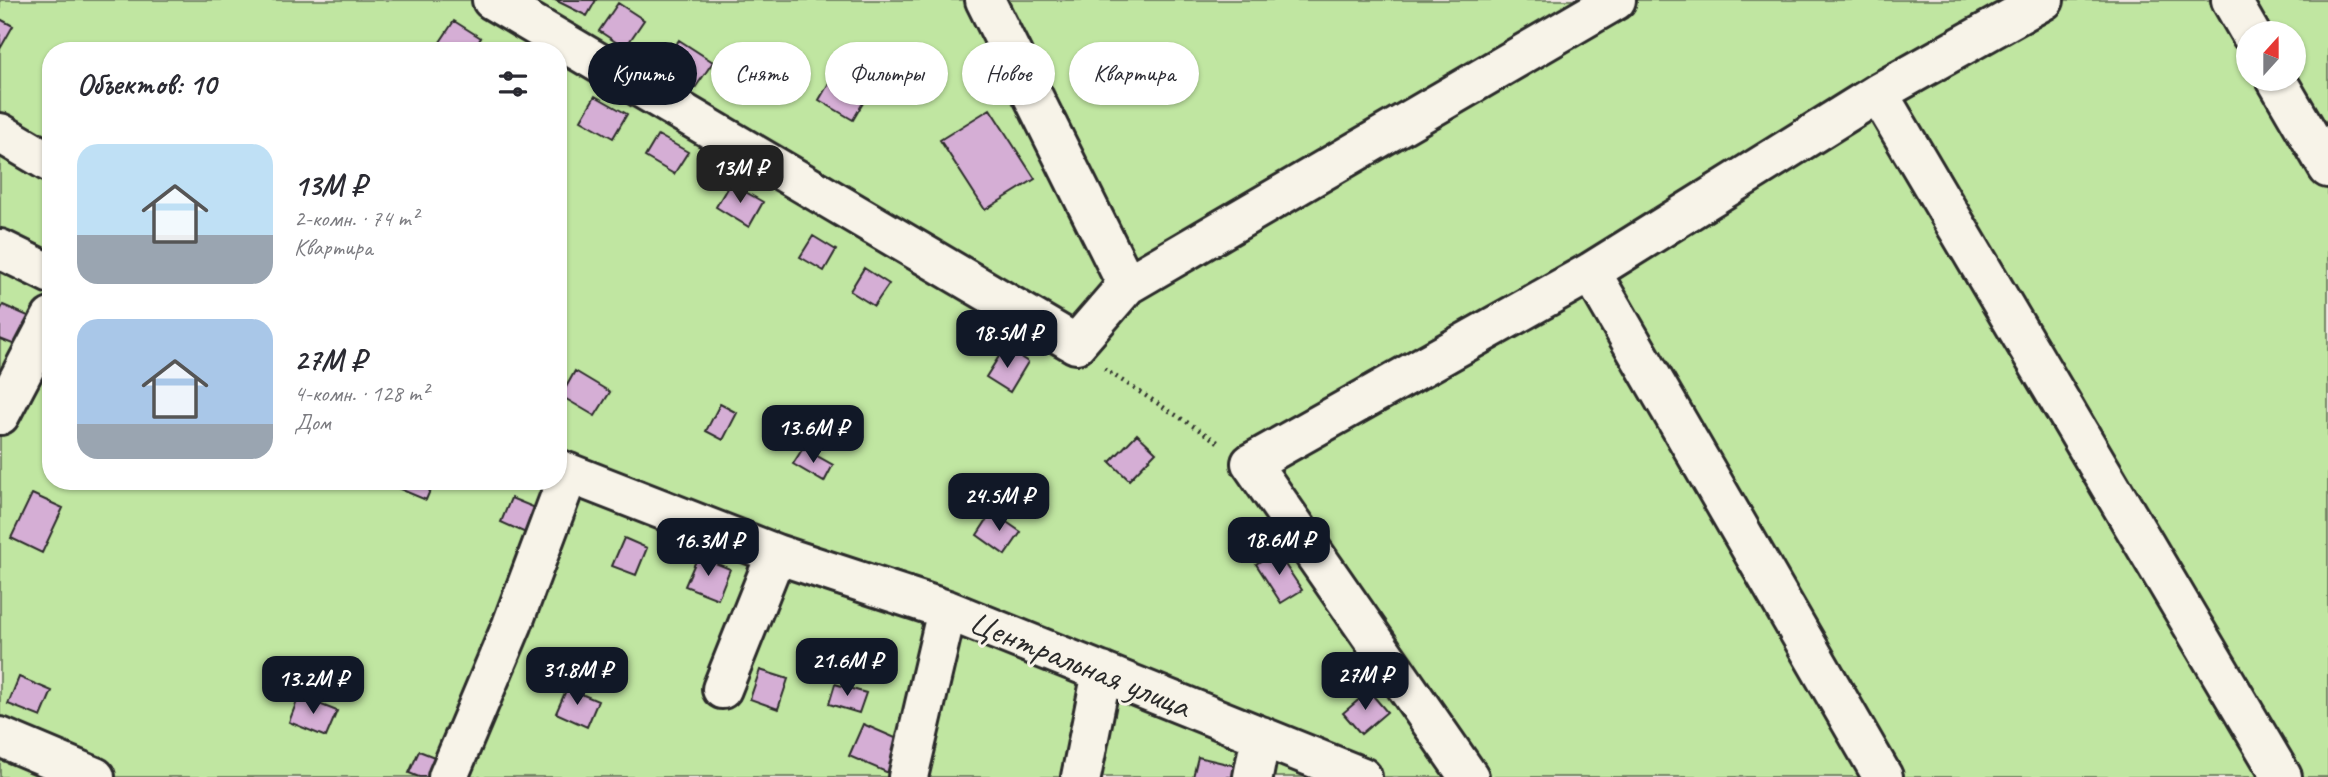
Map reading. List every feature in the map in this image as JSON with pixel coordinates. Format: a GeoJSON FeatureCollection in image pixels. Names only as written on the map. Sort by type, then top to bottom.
{"type":"FeatureCollection","features":[{"type":"Feature","properties":{"kind":"street"},"geometry":{"type":"LineString","coordinates":[[492,0],[563,42]]}},
{"type":"Feature","properties":{"kind":"street"},"geometry":{"type":"LineString","coordinates":[[985,0],[1127,285]]}},
{"type":"Feature","properties":{"kind":"street"},"geometry":{"type":"LineString","coordinates":[[567,44],[1076,344],[1127,285],[1616,0]]}},
{"type":"Feature","properties":{"kind":"street"},"geometry":{"type":"LineString","coordinates":[[1468,777],[1251,463],[1591,272],[1878,93],[2044,0]]}},
{"type":"Feature","properties":{"kind":"street"},"geometry":{"type":"LineString","coordinates":[[2231,0],[2243,21]]}},
{"type":"Feature","properties":{"kind":"street"},"geometry":{"type":"LineString","coordinates":[[2283,91],[2328,169]]}},
{"type":"Feature","properties":{"kind":"street"},"geometry":{"type":"LineString","coordinates":[[1878,93],[2282,777]]}},
{"type":"Feature","properties":{"kind":"street"},"geometry":{"type":"LineString","coordinates":[[0,133],[42,158]]}},
{"type":"Feature","properties":{"kind":"street"},"geometry":{"type":"LineString","coordinates":[[0,249],[42,270]]}},
{"type":"Feature","properties":{"kind":"street"},"geometry":{"type":"LineString","coordinates":[[1591,272],[1883,777]]}},
{"type":"Feature","properties":{"kind":"street"},"geometry":{"type":"LineString","coordinates":[[0,415],[42,335]]}},
{"type":"Feature","properties":{"kind":"street","name":"Центральная улица"},"geometry":{"type":"LineString","coordinates":[[567,473],[776,554],[947,610],[1363,777]]}},
{"type":"Feature","properties":{"kind":"street"},"geometry":{"type":"LineString","coordinates":[[449,777],[512,625],[557,490]]}},
{"type":"Feature","properties":{"kind":"street"},"geometry":{"type":"LineString","coordinates":[[722,689],[776,554]]}},
{"type":"Feature","properties":{"kind":"street"},"geometry":{"type":"LineString","coordinates":[[908,777],[947,610]]}},
{"type":"Feature","properties":{"kind":"street"},"geometry":{"type":"LineString","coordinates":[[1081,777],[1102,672]]}},
{"type":"Feature","properties":{"kind":"street"},"geometry":{"type":"LineString","coordinates":[[1253,777],[1261,736]]}},
{"type":"Feature","properties":{"kind":"street"},"geometry":{"type":"LineString","coordinates":[[0,737],[35,766],[95,777]]}},
{"type":"Feature","properties":{"kind":"path"},"geometry":{"type":"LineString","coordinates":[[1076,344],[1102,368],[1251,463]]}},
{"type":"Feature","properties":{"kind":"green space"},"geometry":{"type":"Polygon","coordinates":[[[0,0],[2328,0],[2328,777],[0,777],[0,0]]]}},
{"type":"Feature","properties":{"kind":"building"},"geometry":{"type":"Polygon","coordinates":[[[555,0],[596,0],[587,16],[555,0]]]}},
{"type":"Feature","properties":{"kind":"building"},"geometry":{"type":"Polygon","coordinates":[[[618,3],[644,20],[629,42],[616,42],[599,31],[618,3]]]}},
{"type":"Feature","properties":{"kind":"building"},"geometry":{"type":"Polygon","coordinates":[[[0,19],[13,26],[0,49],[0,19]]]}},
{"type":"Feature","properties":{"kind":"building"},"geometry":{"type":"Polygon","coordinates":[[[454,21],[481,38],[478,42],[440,42],[454,21]]]}},
{"type":"Feature","properties":{"kind":"building"},"geometry":{"type":"Polygon","coordinates":[[[697,52],[711,61],[697,85],[697,52]]]}},
{"type":"Feature","properties":{"kind":"building"},"geometry":{"type":"Polygon","coordinates":[[[825,90],[825,104],[819,100],[825,90]]]}},
{"type":"Feature","properties":{"kind":"building"},"geometry":{"type":"Polygon","coordinates":[[[590,105],[611,105],[627,114],[613,138],[581,120],[590,105]]]}},
{"type":"Feature","properties":{"kind":"building"},"geometry":{"type":"Polygon","coordinates":[[[828,105],[862,105],[853,120],[828,105]]]}},
{"type":"Feature","properties":{"kind":"building"},"geometry":{"type":"Polygon","coordinates":[[[990,109],[1035,179],[985,210],[940,140],[990,109]]]}},
{"type":"Feature","properties":{"kind":"building"},"geometry":{"type":"Polygon","coordinates":[[[658,135],[688,152],[674,174],[645,157],[658,135]]]}},
{"type":"Feature","properties":{"kind":"building"},"geometry":{"type":"Polygon","coordinates":[[[730,183],[763,202],[749,227],[716,207],[730,183]]]}},
{"type":"Feature","properties":{"kind":"building"},"geometry":{"type":"Polygon","coordinates":[[[813,236],[836,250],[824,271],[800,257],[813,236]]]}},
{"type":"Feature","properties":{"kind":"building"},"geometry":{"type":"Polygon","coordinates":[[[864,268],[889,284],[874,306],[850,291],[864,268]]]}},
{"type":"Feature","properties":{"kind":"building"},"geometry":{"type":"Polygon","coordinates":[[[3,305],[35,319],[23,348],[0,339],[0,311],[3,305]]]}},
{"type":"Feature","properties":{"kind":"building"},"geometry":{"type":"Polygon","coordinates":[[[1005,347],[1028,362],[1010,392],[986,377],[1005,347]]]}},
{"type":"Feature","properties":{"kind":"building"},"geometry":{"type":"Polygon","coordinates":[[[575,371],[610,392],[595,416],[567,400],[567,385],[575,371]]]}},
{"type":"Feature","properties":{"kind":"building"},"geometry":{"type":"Polygon","coordinates":[[[720,404],[737,413],[723,440],[706,431],[720,404]]]}},
{"type":"Feature","properties":{"kind":"building"},"geometry":{"type":"Polygon","coordinates":[[[1137,434],[1156,452],[1129,480],[1110,462],[1137,434]]]}},
{"type":"Feature","properties":{"kind":"building"},"geometry":{"type":"Polygon","coordinates":[[[803,448],[833,465],[824,482],[793,464],[803,448]]]}},
{"type":"Feature","properties":{"kind":"building"},"geometry":{"type":"Polygon","coordinates":[[[402,490],[430,490],[426,500],[402,490]]]}},
{"type":"Feature","properties":{"kind":"building"},"geometry":{"type":"Polygon","coordinates":[[[32,494],[63,508],[42,553],[11,538],[32,494]]]}},
{"type":"Feature","properties":{"kind":"building"},"geometry":{"type":"Polygon","coordinates":[[[511,498],[538,509],[528,534],[501,522],[511,498]]]}},
{"type":"Feature","properties":{"kind":"building"},"geometry":{"type":"Polygon","coordinates":[[[992,512],[1021,532],[1005,555],[977,535],[992,512]]]}},
{"type":"Feature","properties":{"kind":"building"},"geometry":{"type":"Polygon","coordinates":[[[624,538],[647,548],[636,575],[612,566],[624,538]]]}},
{"type":"Feature","properties":{"kind":"building"},"geometry":{"type":"Polygon","coordinates":[[[1276,551],[1302,590],[1281,603],[1256,564],[1276,551]]]}},
{"type":"Feature","properties":{"kind":"building"},"geometry":{"type":"Polygon","coordinates":[[[698,556],[730,569],[718,599],[685,586],[698,556]]]}},
{"type":"Feature","properties":{"kind":"building"},"geometry":{"type":"Polygon","coordinates":[[[760,670],[788,679],[778,709],[750,699],[760,670]]]}},
{"type":"Feature","properties":{"kind":"building"},"geometry":{"type":"Polygon","coordinates":[[[19,677],[52,691],[41,717],[8,704],[19,677]]]}},
{"type":"Feature","properties":{"kind":"building"},"geometry":{"type":"Polygon","coordinates":[[[835,684],[866,693],[859,713],[829,704],[835,684]]]}},
{"type":"Feature","properties":{"kind":"building"},"geometry":{"type":"Polygon","coordinates":[[[567,688],[598,701],[587,727],[556,713],[567,688]]]}},
{"type":"Feature","properties":{"kind":"building"},"geometry":{"type":"Polygon","coordinates":[[[1369,691],[1387,712],[1361,734],[1343,713],[1369,691]]]}},
{"type":"Feature","properties":{"kind":"building"},"geometry":{"type":"Polygon","coordinates":[[[299,696],[337,711],[326,737],[289,722],[299,696]]]}},
{"type":"Feature","properties":{"kind":"building"},"geometry":{"type":"Polygon","coordinates":[[[863,724],[907,743],[893,775],[849,756],[863,724]]]}},
{"type":"Feature","properties":{"kind":"building"},"geometry":{"type":"Polygon","coordinates":[[[419,751],[450,763],[444,777],[419,777],[409,773],[419,751]]]}},
{"type":"Feature","properties":{"kind":"building"},"geometry":{"type":"Polygon","coordinates":[[[1198,757],[1236,766],[1233,777],[1193,777],[1198,757]]]}}]}
